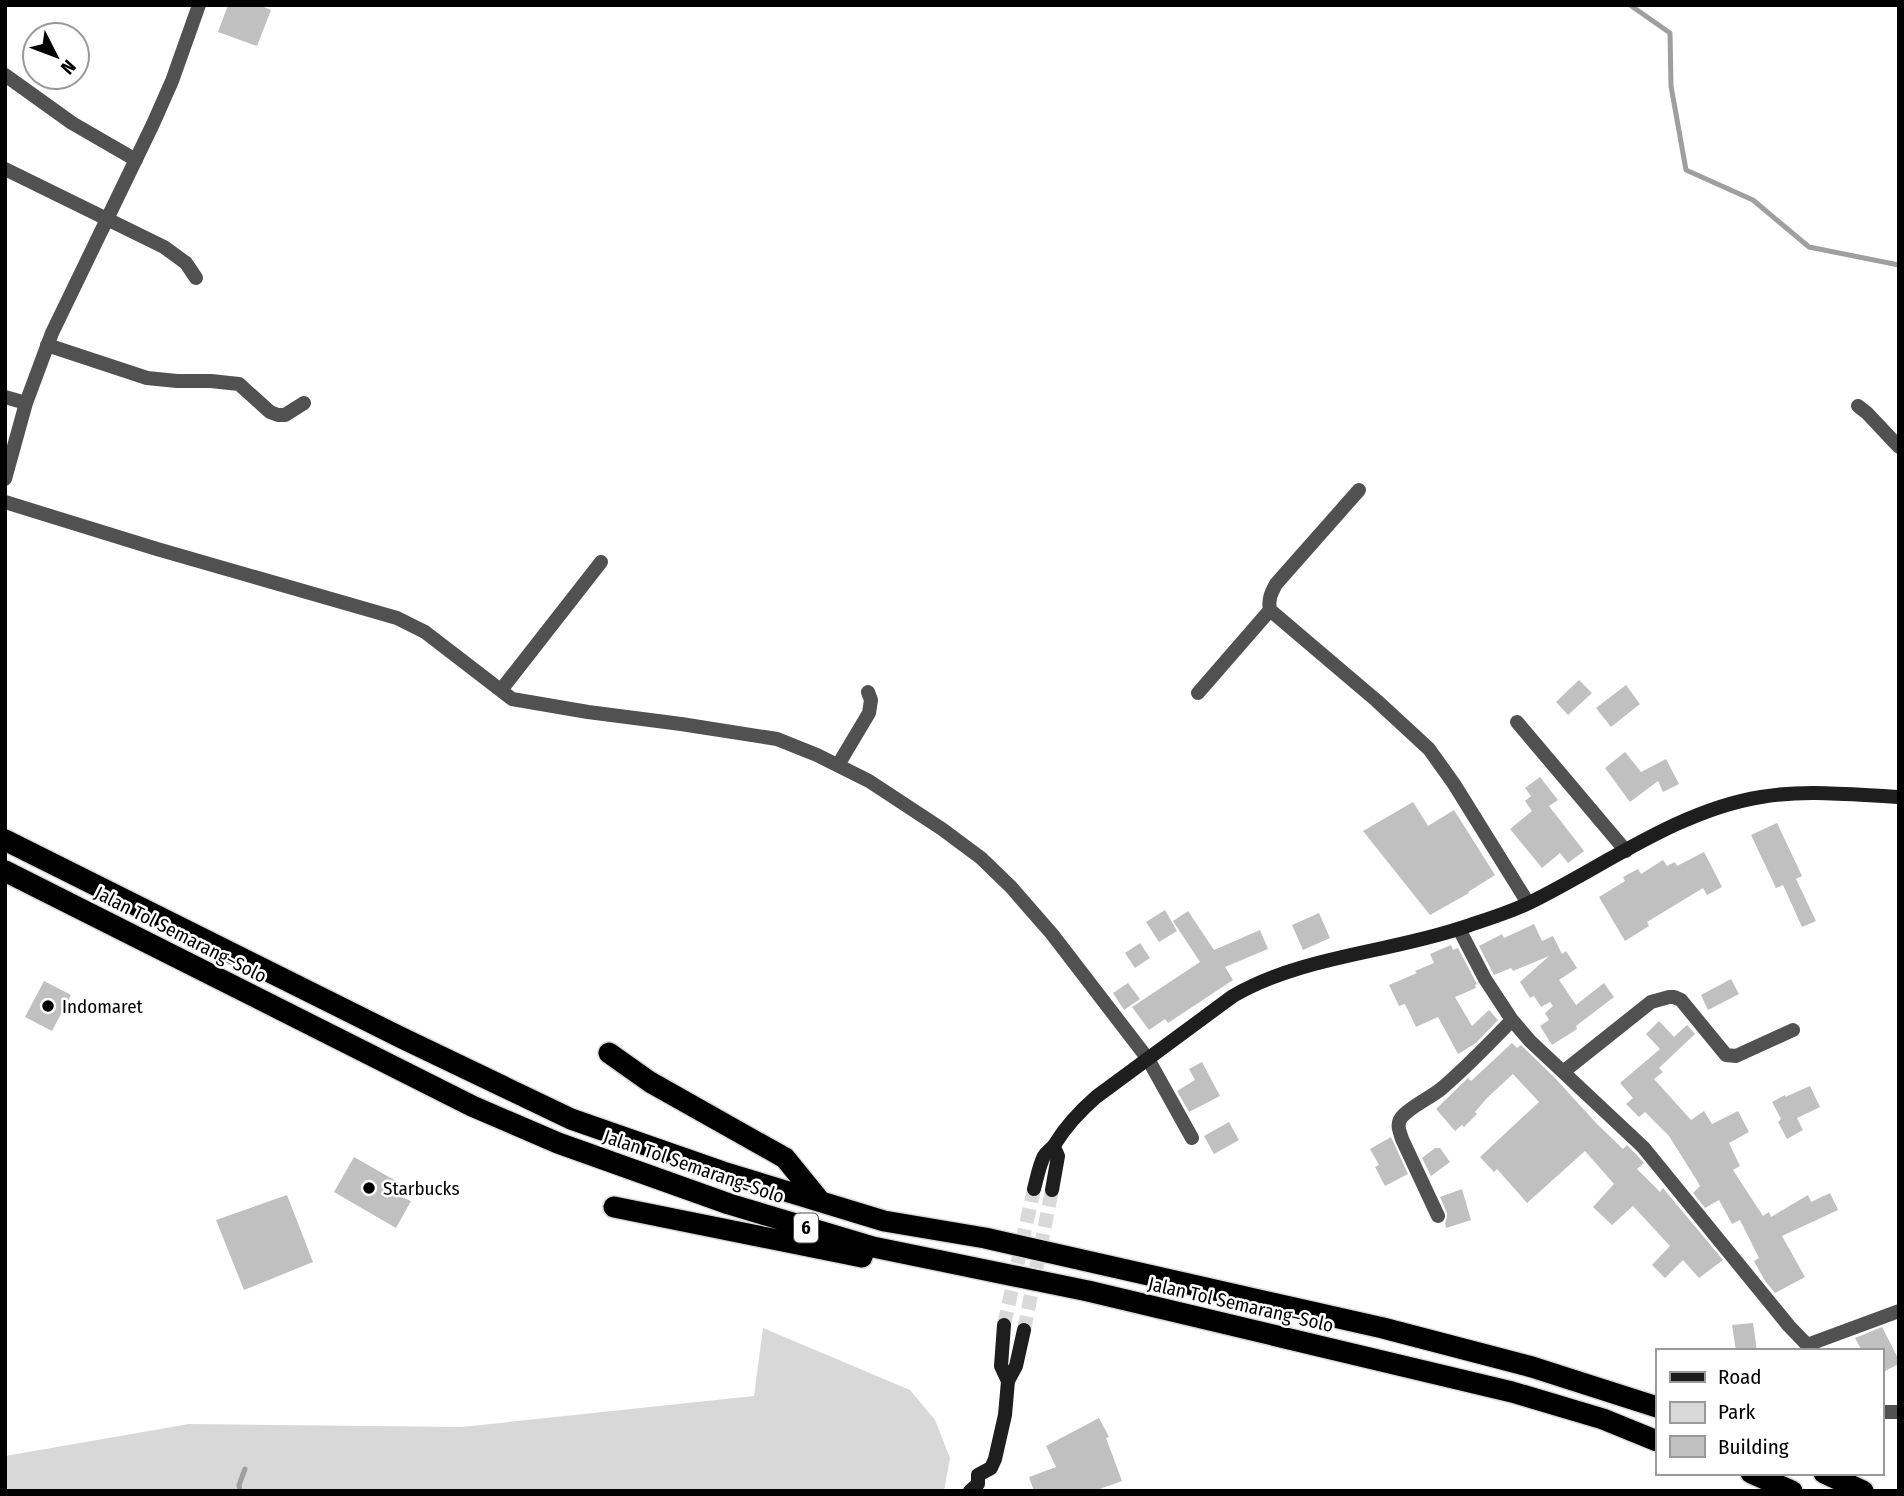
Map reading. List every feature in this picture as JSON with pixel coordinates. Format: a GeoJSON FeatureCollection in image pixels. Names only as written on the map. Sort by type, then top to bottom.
{"type":"FeatureCollection","features":[{"type":"Feature","properties":{"kind":"highway","name":"Jalan Tol Semarang–Solo"},"geometry":{"type":"LineString","coordinates":[[5,840],[570,1119],[723,1172],[884,1221],[985,1238],[1383,1328],[1532,1367],[1656,1407]]}},
{"type":"Feature","properties":{"kind":"highway","name":"Jalan Tol Semarang–Solo"},"geometry":{"type":"LineString","coordinates":[[5,871],[472,1106],[558,1143],[729,1204],[873,1247],[1088,1291],[1512,1392],[1603,1419],[1656,1441]]}},
{"type":"Feature","properties":{"kind":"highway"},"geometry":{"type":"LineString","coordinates":[[609,1053],[650,1082],[785,1158],[820,1201]]}},
{"type":"Feature","properties":{"kind":"highway"},"geometry":{"type":"LineString","coordinates":[[614,1207],[877,1260],[948,1263]]}},
{"type":"Feature","properties":{"kind":"highway"},"geometry":{"type":"LineString","coordinates":[[1756,1475],[1792,1491]]}},
{"type":"Feature","properties":{"kind":"highway"},"geometry":{"type":"LineString","coordinates":[[1828,1475],[1863,1491]]}},
{"type":"Feature","properties":{"kind":"street"},"geometry":{"type":"LineString","coordinates":[[5,479],[26,402],[47,345],[172,81],[200,5]]}},
{"type":"Feature","properties":{"kind":"street"},"geometry":{"type":"LineString","coordinates":[[5,75],[72,123],[136,160]]}},
{"type":"Feature","properties":{"kind":"street"},"geometry":{"type":"LineString","coordinates":[[5,169],[171,251],[186,263],[196,278]]}},
{"type":"Feature","properties":{"kind":"street"},"geometry":{"type":"LineString","coordinates":[[47,345],[147,378],[239,384],[270,412],[278,415],[285,415],[304,403]]}},
{"type":"Feature","properties":{"kind":"street"},"geometry":{"type":"LineString","coordinates":[[5,397],[26,402]]}},
{"type":"Feature","properties":{"kind":"street"},"geometry":{"type":"LineString","coordinates":[[1858,406],[1899,447]]}},
{"type":"Feature","properties":{"kind":"street"},"geometry":{"type":"LineString","coordinates":[[1359,490],[1276,584],[1268,603],[1270,610],[1429,749],[1454,784],[1528,903]]}},
{"type":"Feature","properties":{"kind":"street"},"geometry":{"type":"LineString","coordinates":[[5,502],[397,618],[425,632],[512,699],[777,739],[869,781],[942,829],[981,858],[1012,887],[1052,934],[1148,1059],[1192,1138]]}},
{"type":"Feature","properties":{"kind":"street"},"geometry":{"type":"LineString","coordinates":[[501,690],[601,562]]}},
{"type":"Feature","properties":{"kind":"street"},"geometry":{"type":"LineString","coordinates":[[1198,693],[1270,610]]}},
{"type":"Feature","properties":{"kind":"street"},"geometry":{"type":"LineString","coordinates":[[838,765],[869,713],[871,700],[868,692]]}},
{"type":"Feature","properties":{"kind":"street"},"geometry":{"type":"LineString","coordinates":[[1517,722],[1626,851]]}},
{"type":"Feature","properties":{"kind":"street"},"geometry":{"type":"LineString","coordinates":[[1034,1189],[1046,1153],[1054,1147],[1067,1126],[1082,1110],[1233,996],[1252,985],[1322,962],[1458,929],[1528,903],[1674,826],[1700,815],[1760,797],[1787,794],[1899,797]]}},
{"type":"Feature","properties":{"kind":"street"},"geometry":{"type":"LineString","coordinates":[[1458,929],[1511,1020],[1643,1147],[1810,1348],[1899,1311]]}},
{"type":"Feature","properties":{"kind":"street"},"geometry":{"type":"LineString","coordinates":[[1563,1072],[1651,1002],[1669,997],[1681,1000],[1726,1055],[1745,1053],[1793,1030]]}},
{"type":"Feature","properties":{"kind":"street"},"geometry":{"type":"LineString","coordinates":[[1438,1216],[1402,1139],[1399,1121],[1447,1084],[1511,1020]]}},
{"type":"Feature","properties":{"kind":"street"},"geometry":{"type":"LineString","coordinates":[[1052,1190],[1058,1156],[1054,1147]]}},
{"type":"Feature","properties":{"kind":"street"},"geometry":{"type":"LineString","coordinates":[[1004,1325],[1000,1366],[1008,1381]]}},
{"type":"Feature","properties":{"kind":"street"},"geometry":{"type":"LineString","coordinates":[[970,1491],[978,1484],[978,1475],[991,1468],[995,1459],[1005,1415],[1008,1381],[1016,1366],[1024,1330]]}},
{"type":"Feature","properties":{"kind":"green space"},"geometry":{"type":"Polygon","coordinates":[[[763,1328],[910,1390],[935,1420],[950,1458],[944,1491],[5,1491],[5,1456],[189,1424],[462,1427],[754,1396],[763,1328]]]}},
{"type":"Feature","properties":{"kind":"building"},"geometry":{"type":"Polygon","coordinates":[[[228,5],[259,5],[271,10],[257,46],[218,32],[228,5]]]}},
{"type":"Feature","properties":{"kind":"building"},"geometry":{"type":"Polygon","coordinates":[[[1579,680],[1592,693],[1568,715],[1556,702],[1579,680]]]}},
{"type":"Feature","properties":{"kind":"building"},"geometry":{"type":"Polygon","coordinates":[[[1626,685],[1640,704],[1611,727],[1596,708],[1626,685]]]}},
{"type":"Feature","properties":{"kind":"building"},"geometry":{"type":"Polygon","coordinates":[[[1625,752],[1641,772],[1666,759],[1679,784],[1663,792],[1658,781],[1630,802],[1605,768],[1625,752]]]}},
{"type":"Feature","properties":{"kind":"building"},"geometry":{"type":"Polygon","coordinates":[[[1540,777],[1558,800],[1549,806],[1584,851],[1568,863],[1560,853],[1542,868],[1510,829],[1532,811],[1525,801],[1531,796],[1525,788],[1540,777]]]}},
{"type":"Feature","properties":{"kind":"building"},"geometry":{"type":"Polygon","coordinates":[[[1413,802],[1428,826],[1454,810],[1495,875],[1430,915],[1363,831],[1413,802]]]}},
{"type":"Feature","properties":{"kind":"building"},"geometry":{"type":"Polygon","coordinates":[[[1777,823],[1802,876],[1796,879],[1816,921],[1802,927],[1783,885],[1776,888],[1751,835],[1777,823]]]}},
{"type":"Feature","properties":{"kind":"building"},"geometry":{"type":"Polygon","coordinates":[[[1704,852],[1722,887],[1707,895],[1703,888],[1647,922],[1649,926],[1625,941],[1599,897],[1625,881],[1623,877],[1638,869],[1641,874],[1663,860],[1667,866],[1675,862],[1677,866],[1704,852]]]}},
{"type":"Feature","properties":{"kind":"building"},"geometry":{"type":"Polygon","coordinates":[[[1165,910],[1177,931],[1159,942],[1146,922],[1165,910]]]}},
{"type":"Feature","properties":{"kind":"building"},"geometry":{"type":"Polygon","coordinates":[[[1188,911],[1214,950],[1260,930],[1268,949],[1225,967],[1233,980],[1168,1023],[1165,1019],[1149,1030],[1132,1007],[1200,962],[1173,921],[1188,911]]]}},
{"type":"Feature","properties":{"kind":"building"},"geometry":{"type":"Polygon","coordinates":[[[1319,913],[1330,938],[1303,950],[1292,925],[1319,913]]]}},
{"type":"Feature","properties":{"kind":"building"},"geometry":{"type":"Polygon","coordinates":[[[1534,924],[1542,941],[1553,936],[1562,954],[1566,951],[1577,968],[1559,980],[1576,1005],[1604,983],[1614,997],[1576,1026],[1577,1029],[1552,1045],[1540,1026],[1549,1020],[1545,1013],[1553,1006],[1550,1002],[1541,1007],[1534,996],[1530,998],[1520,982],[1549,956],[1513,971],[1511,968],[1494,975],[1479,946],[1502,934],[1504,938],[1534,924]]]}},
{"type":"Feature","properties":{"kind":"building"},"geometry":{"type":"Polygon","coordinates":[[[1140,943],[1150,958],[1135,968],[1125,953],[1140,943]]]}},
{"type":"Feature","properties":{"kind":"building"},"geometry":{"type":"Polygon","coordinates":[[[1451,945],[1453,950],[1458,948],[1477,984],[1476,988],[1455,997],[1472,1026],[1489,1010],[1498,1020],[1476,1043],[1458,1054],[1438,1017],[1416,1027],[1405,1004],[1399,1006],[1389,985],[1434,963],[1430,954],[1451,945]]]}},
{"type":"Feature","properties":{"kind":"building"},"geometry":{"type":"Polygon","coordinates":[[[1731,979],[1739,994],[1708,1010],[1701,995],[1731,979]]]}},
{"type":"Feature","properties":{"kind":"building","name":"Indomaret"},"geometry":{"type":"Polygon","coordinates":[[[44,981],[71,995],[52,1031],[25,1017],[44,981]]]}},
{"type":"Feature","properties":{"kind":"building"},"geometry":{"type":"Polygon","coordinates":[[[1128,983],[1140,999],[1124,1010],[1113,993],[1128,983]]]}},
{"type":"Feature","properties":{"kind":"building"},"geometry":{"type":"Polygon","coordinates":[[[1659,1021],[1674,1037],[1687,1025],[1695,1034],[1659,1068],[1663,1072],[1654,1079],[1691,1120],[1704,1111],[1712,1124],[1738,1111],[1749,1132],[1729,1143],[1740,1166],[1733,1170],[1763,1216],[1769,1212],[1771,1217],[1808,1195],[1811,1202],[1830,1193],[1838,1210],[1782,1236],[1805,1277],[1775,1293],[1754,1261],[1759,1258],[1740,1220],[1732,1224],[1719,1200],[1705,1208],[1693,1193],[1700,1186],[1669,1136],[1645,1112],[1639,1117],[1626,1104],[1633,1098],[1620,1083],[1660,1049],[1646,1034],[1659,1021]]]}},
{"type":"Feature","properties":{"kind":"building"},"geometry":{"type":"Polygon","coordinates":[[[1512,1043],[1517,1048],[1521,1045],[1623,1149],[1627,1145],[1636,1154],[1644,1163],[1637,1169],[1660,1192],[1663,1188],[1723,1260],[1699,1278],[1683,1260],[1665,1278],[1652,1265],[1670,1246],[1633,1206],[1612,1225],[1593,1207],[1614,1184],[1585,1151],[1527,1203],[1497,1169],[1494,1172],[1480,1157],[1539,1102],[1513,1074],[1487,1098],[1475,1112],[1477,1114],[1464,1127],[1462,1125],[1455,1131],[1436,1109],[1468,1078],[1471,1081],[1512,1043]]]}},
{"type":"Feature","properties":{"kind":"building"},"geometry":{"type":"Polygon","coordinates":[[[1202,1062],[1220,1096],[1189,1112],[1177,1091],[1195,1080],[1189,1069],[1202,1062]]]}},
{"type":"Feature","properties":{"kind":"building"},"geometry":{"type":"Polygon","coordinates":[[[1810,1086],[1820,1107],[1797,1118],[1803,1130],[1787,1139],[1772,1102],[1810,1086]]]}},
{"type":"Feature","properties":{"kind":"building"},"geometry":{"type":"Polygon","coordinates":[[[1229,1122],[1239,1140],[1214,1154],[1204,1136],[1229,1122]]]}},
{"type":"Feature","properties":{"kind":"building"},"geometry":{"type":"Polygon","coordinates":[[[1391,1137],[1408,1174],[1385,1186],[1375,1167],[1379,1165],[1370,1149],[1391,1137]]]}},
{"type":"Feature","properties":{"kind":"building"},"geometry":{"type":"Polygon","coordinates":[[[1435,1148],[1440,1148],[1450,1162],[1431,1176],[1422,1158],[1435,1148]]]}},
{"type":"Feature","properties":{"kind":"building","name":"Starbucks"},"geometry":{"type":"Polygon","coordinates":[[[354,1157],[403,1185],[397,1195],[411,1201],[396,1228],[334,1192],[354,1157]]]}},
{"type":"Feature","properties":{"kind":"building"},"geometry":{"type":"Polygon","coordinates":[[[1462,1189],[1471,1220],[1446,1228],[1447,1213],[1440,1197],[1462,1189]]]}},
{"type":"Feature","properties":{"kind":"building"},"geometry":{"type":"Polygon","coordinates":[[[287,1195],[313,1262],[244,1290],[216,1220],[287,1195]]]}},
{"type":"Feature","properties":{"kind":"building"},"geometry":{"type":"Polygon","coordinates":[[[1753,1323],[1757,1349],[1736,1349],[1732,1325],[1753,1323]]]}},
{"type":"Feature","properties":{"kind":"building"},"geometry":{"type":"Polygon","coordinates":[[[1882,1327],[1899,1364],[1883,1372],[1883,1349],[1861,1349],[1855,1338],[1882,1327]]]}},
{"type":"Feature","properties":{"kind":"building"},"geometry":{"type":"Polygon","coordinates":[[[1099,1418],[1109,1437],[1106,1438],[1122,1481],[1094,1491],[1034,1491],[1029,1477],[1056,1467],[1046,1446],[1099,1418]]]}},
{"type":"Feature","properties":{"kind":"waterway"},"geometry":{"type":"LineString","coordinates":[[1630,5],[1670,33],[1671,86],[1686,170],[1753,200],[1809,247],[1899,265]]}},
{"type":"Feature","properties":{"kind":"waterway"},"geometry":{"type":"LineString","coordinates":[[240,1491],[239,1485],[245,1469]]}},
{"type":"Feature","properties":{"kind":"tunnel"},"geometry":{"type":"LineString","coordinates":[[1004,1325],[1034,1189]]}},
{"type":"Feature","properties":{"kind":"tunnel"},"geometry":{"type":"LineString","coordinates":[[1024,1330],[1052,1190]]}},
{"type":"Feature","properties":{"kind":"place","name":"Indomaret"},"geometry":{"type":"Point","coordinates":[48,1006]}},
{"type":"Feature","properties":{"kind":"place","name":"Starbucks"},"geometry":{"type":"Point","coordinates":[369,1188]}}]}
